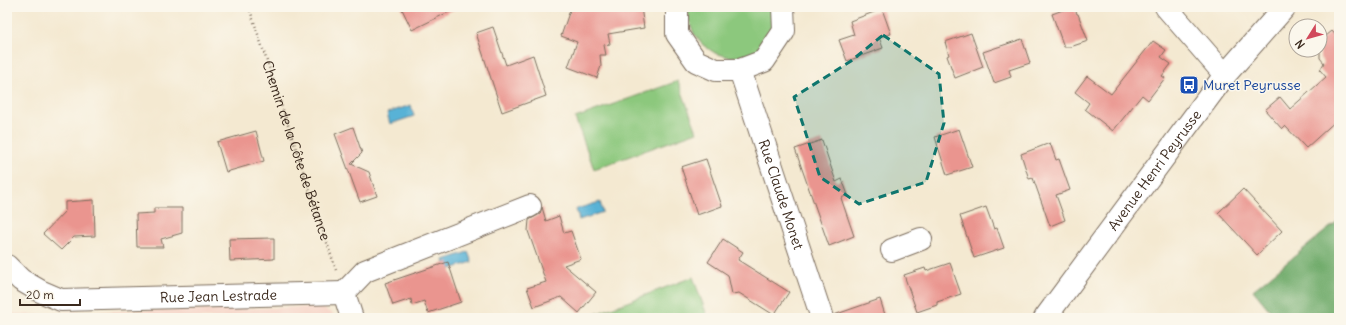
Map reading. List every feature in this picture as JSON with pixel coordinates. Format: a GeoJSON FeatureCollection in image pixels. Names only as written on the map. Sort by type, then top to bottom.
{"type":"FeatureCollection","features":[{"type":"Feature","properties":{"kind":"street"},"geometry":{"type":"LineString","coordinates":[[677,7],[677,34],[696,61],[716,70],[740,70],[764,61],[784,31],[783,7]]}},
{"type":"Feature","properties":{"kind":"street"},"geometry":{"type":"LineString","coordinates":[[1166,7],[1225,75]]}},
{"type":"Feature","properties":{"kind":"street","name":"Avenue Henri Peyrusse"},"geometry":{"type":"LineString","coordinates":[[1044,318],[1225,75],[1285,7]]}},
{"type":"Feature","properties":{"kind":"street","name":"Rue Claude Monet"},"geometry":{"type":"LineString","coordinates":[[740,70],[822,318]]}},
{"type":"Feature","properties":{"kind":"street"},"geometry":{"type":"LineString","coordinates":[[352,318],[344,293],[365,271],[530,206]]}},
{"type":"Feature","properties":{"kind":"street"},"geometry":{"type":"LineString","coordinates":[[892,250],[921,239]]}},
{"type":"Feature","properties":{"kind":"street","name":"Rue Jean Lestrade"},"geometry":{"type":"LineString","coordinates":[[7,266],[21,280],[40,291],[61,300],[344,293]]}},
{"type":"Feature","properties":{"kind":"path","name":"Chemin de la Côte de Bétance"},"geometry":{"type":"LineString","coordinates":[[250,7],[344,293]]}},
{"type":"Feature","properties":{"kind":"highlighted area"},"geometry":{"type":"Polygon","coordinates":[[[883,35],[939,74],[944,123],[926,182],[859,204],[820,177],[794,97],[851,61],[883,35]]]}},
{"type":"Feature","properties":{"kind":"shaded area"},"geometry":{"type":"Polygon","coordinates":[[[319,307],[332,313],[337,318],[7,318],[7,313],[36,315],[69,312],[319,307]]]}},
{"type":"Feature","properties":{"kind":"green space"},"geometry":{"type":"Polygon","coordinates":[[[688,7],[779,7],[777,26],[758,50],[744,56],[729,57],[715,53],[703,45],[694,34],[689,20],[688,7]]]}},
{"type":"Feature","properties":{"kind":"green space"},"geometry":{"type":"Polygon","coordinates":[[[678,81],[697,132],[594,169],[575,118],[678,81]]]}},
{"type":"Feature","properties":{"kind":"green space"},"geometry":{"type":"Polygon","coordinates":[[[1339,220],[1339,318],[1276,318],[1253,290],[1339,220]]]}},
{"type":"Feature","properties":{"kind":"green space"},"geometry":{"type":"Polygon","coordinates":[[[693,277],[708,318],[594,318],[593,315],[693,277]]]}},
{"type":"Feature","properties":{"kind":"water"},"geometry":{"type":"Polygon","coordinates":[[[411,105],[414,116],[390,124],[387,113],[411,105]]]}},
{"type":"Feature","properties":{"kind":"water"},"geometry":{"type":"Polygon","coordinates":[[[600,202],[603,212],[579,220],[576,209],[600,202]]]}},
{"type":"Feature","properties":{"kind":"water"},"geometry":{"type":"Polygon","coordinates":[[[468,252],[472,262],[447,270],[444,260],[468,252]]]}},
{"type":"Feature","properties":{"kind":"building"},"geometry":{"type":"Polygon","coordinates":[[[401,7],[459,7],[412,30],[401,7]]]}},
{"type":"Feature","properties":{"kind":"building"},"geometry":{"type":"Polygon","coordinates":[[[571,7],[641,7],[644,28],[608,34],[610,44],[604,45],[606,55],[600,55],[601,66],[597,78],[568,67],[577,42],[561,36],[571,7]]]}},
{"type":"Feature","properties":{"kind":"building"},"geometry":{"type":"Polygon","coordinates":[[[1074,7],[1078,14],[1088,41],[1070,47],[1064,47],[1052,14],[1074,7]]]}},
{"type":"Feature","properties":{"kind":"building"},"geometry":{"type":"Polygon","coordinates":[[[882,9],[891,34],[879,37],[883,48],[847,61],[839,40],[854,35],[850,21],[882,9]]]}},
{"type":"Feature","properties":{"kind":"building"},"geometry":{"type":"Polygon","coordinates":[[[493,27],[506,65],[533,55],[546,96],[502,112],[476,33],[493,27]]]}},
{"type":"Feature","properties":{"kind":"building"},"geometry":{"type":"Polygon","coordinates":[[[1332,31],[1339,39],[1339,118],[1306,148],[1285,126],[1282,129],[1265,110],[1280,97],[1290,109],[1326,77],[1320,70],[1324,63],[1320,58],[1328,58],[1328,34],[1332,31]]]}},
{"type":"Feature","properties":{"kind":"building"},"geometry":{"type":"Polygon","coordinates":[[[971,33],[983,67],[955,78],[947,56],[949,55],[945,42],[971,33]]]}},
{"type":"Feature","properties":{"kind":"building"},"geometry":{"type":"Polygon","coordinates":[[[1022,39],[1030,63],[1009,70],[1011,77],[994,83],[983,52],[1022,39]]]}},
{"type":"Feature","properties":{"kind":"building"},"geometry":{"type":"Polygon","coordinates":[[[1153,41],[1166,50],[1161,57],[1171,64],[1162,76],[1165,78],[1148,100],[1142,95],[1113,131],[1085,109],[1089,103],[1075,92],[1087,76],[1111,94],[1153,41]]]}},
{"type":"Feature","properties":{"kind":"building"},"geometry":{"type":"Polygon","coordinates":[[[353,127],[362,153],[351,164],[369,172],[377,196],[360,202],[335,134],[353,127]]]}},
{"type":"Feature","properties":{"kind":"building"},"geometry":{"type":"Polygon","coordinates":[[[959,129],[972,167],[947,175],[935,137],[959,129]]]}},
{"type":"Feature","properties":{"kind":"building"},"geometry":{"type":"Polygon","coordinates":[[[256,131],[264,161],[226,172],[217,142],[256,131]]]}},
{"type":"Feature","properties":{"kind":"building"},"geometry":{"type":"Polygon","coordinates":[[[822,140],[836,182],[842,179],[848,195],[841,198],[854,236],[829,246],[795,149],[822,140]]]}},
{"type":"Feature","properties":{"kind":"building"},"geometry":{"type":"Polygon","coordinates":[[[1050,143],[1056,160],[1059,159],[1070,190],[1056,195],[1065,220],[1050,226],[1033,178],[1029,179],[1021,154],[1050,143]]]}},
{"type":"Feature","properties":{"kind":"building"},"geometry":{"type":"Polygon","coordinates":[[[706,159],[722,206],[697,215],[681,167],[706,159]]]}},
{"type":"Feature","properties":{"kind":"building"},"geometry":{"type":"Polygon","coordinates":[[[1243,189],[1282,231],[1257,255],[1218,213],[1243,189]]]}},
{"type":"Feature","properties":{"kind":"building"},"geometry":{"type":"Polygon","coordinates":[[[94,200],[95,236],[74,237],[61,250],[43,234],[65,211],[65,202],[94,200]]]}},
{"type":"Feature","properties":{"kind":"building"},"geometry":{"type":"Polygon","coordinates":[[[542,207],[546,221],[559,216],[564,233],[571,231],[581,259],[564,265],[596,292],[579,313],[561,297],[534,307],[527,288],[546,282],[528,231],[529,220],[540,214],[542,207]]]}},
{"type":"Feature","properties":{"kind":"building"},"geometry":{"type":"Polygon","coordinates":[[[986,207],[994,229],[997,228],[1004,248],[974,258],[960,216],[986,207]]]}},
{"type":"Feature","properties":{"kind":"building"},"geometry":{"type":"Polygon","coordinates":[[[154,208],[182,208],[182,233],[161,239],[163,247],[137,247],[136,214],[154,213],[154,208]]]}},
{"type":"Feature","properties":{"kind":"building"},"geometry":{"type":"Polygon","coordinates":[[[274,238],[274,259],[230,261],[229,239],[274,238]]]}},
{"type":"Feature","properties":{"kind":"building"},"geometry":{"type":"Polygon","coordinates":[[[723,239],[743,252],[738,260],[789,292],[774,315],[739,293],[732,294],[728,275],[708,262],[723,239]]]}},
{"type":"Feature","properties":{"kind":"building"},"geometry":{"type":"Polygon","coordinates":[[[448,262],[461,302],[428,313],[424,301],[412,305],[411,299],[393,305],[385,283],[448,262]]]}},
{"type":"Feature","properties":{"kind":"building"},"geometry":{"type":"Polygon","coordinates":[[[950,263],[961,294],[937,302],[937,305],[917,312],[904,275],[925,268],[926,271],[950,263]]]}},
{"type":"Feature","properties":{"kind":"building"},"geometry":{"type":"Polygon","coordinates":[[[880,299],[886,318],[834,318],[834,315],[880,299]]]}},
{"type":"Feature","properties":{"kind":"place","name":"Muret Peyrusse"},"geometry":{"type":"Point","coordinates":[1189,85]}}]}
